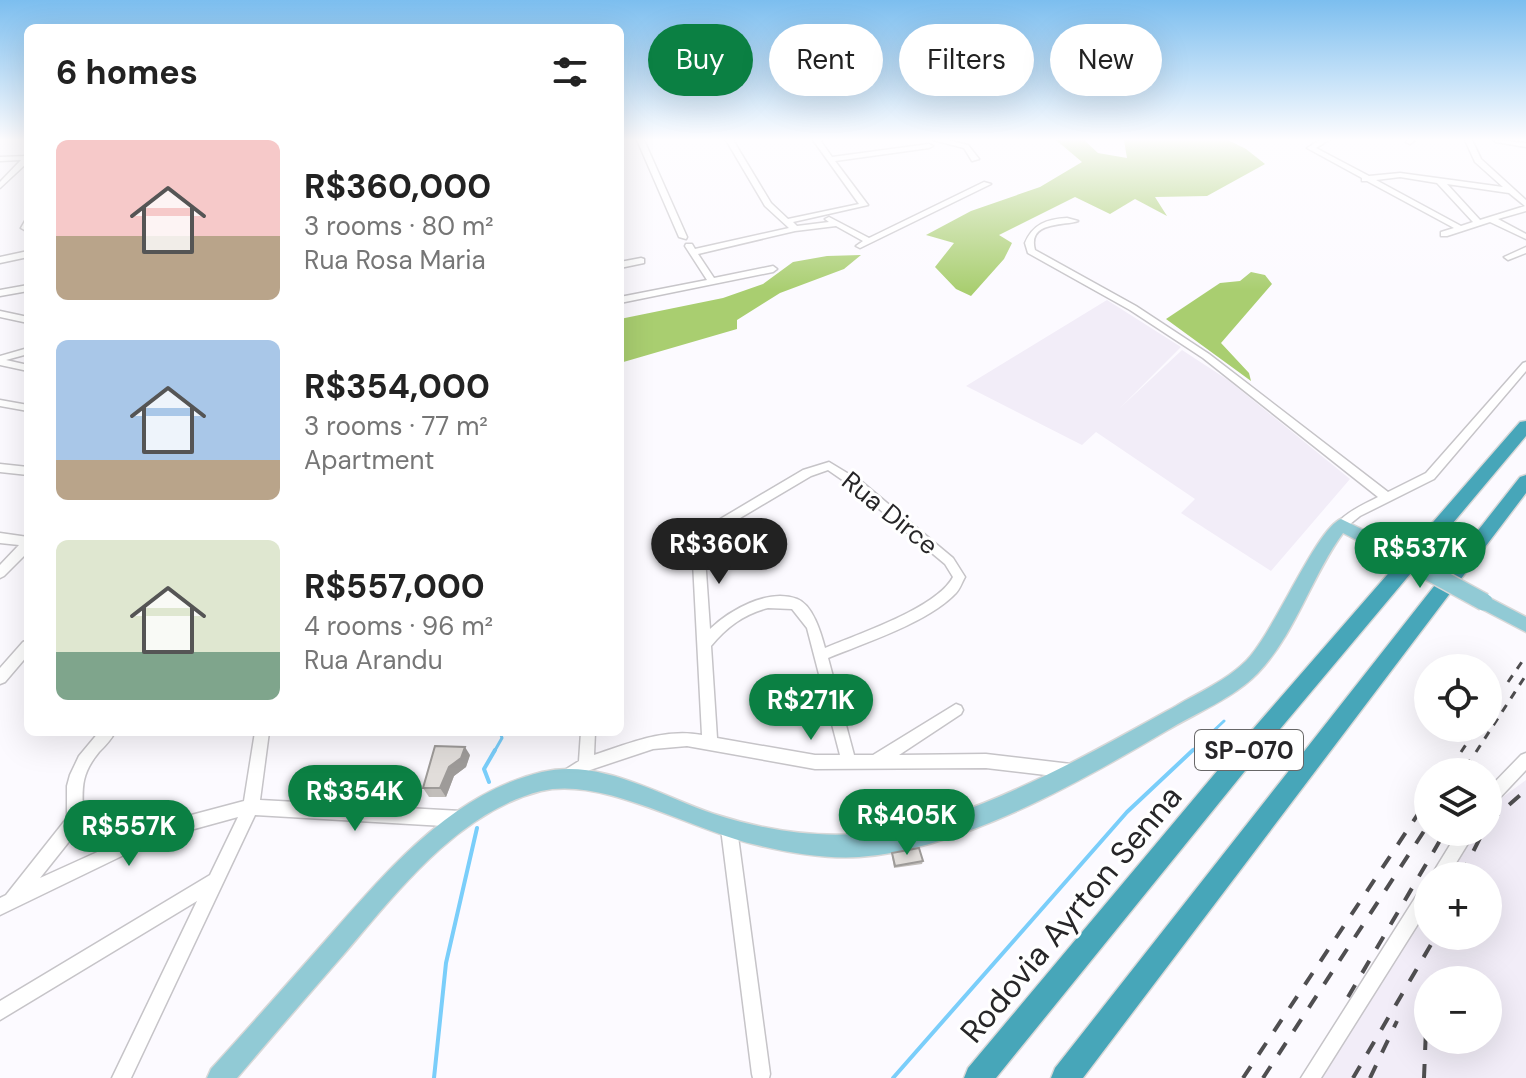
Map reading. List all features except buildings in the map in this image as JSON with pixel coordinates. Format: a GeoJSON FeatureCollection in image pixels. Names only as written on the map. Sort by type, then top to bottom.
{"type":"FeatureCollection","features":[{"type":"Feature","properties":{"kind":"highway","name":"Rodovia Ayrton Senna"},"geometry":{"type":"LineString","coordinates":[[978,1078],[1241,759],[1526,426]]}},
{"type":"Feature","properties":{"kind":"highway","name":"SP-070"},"geometry":{"type":"LineString","coordinates":[[1065,1078],[1526,481]]}},
{"type":"Feature","properties":{"kind":"main road"},"geometry":{"type":"LineString","coordinates":[[220,1078],[393,880],[461,819],[498,797],[542,782],[565,778],[604,784],[729,829],[821,846],[863,846],[906,838],[958,822],[1074,771],[1234,683],[1270,647],[1297,602],[1326,543],[1341,525],[1521,622]]}},
{"type":"Feature","properties":{"kind":"street"},"geometry":{"type":"LineString","coordinates":[[662,190],[684,239],[711,280]]}},
{"type":"Feature","properties":{"kind":"street"},"geometry":{"type":"LineString","coordinates":[[760,190],[768,204],[795,229]]}},
{"type":"Feature","properties":{"kind":"street"},"geometry":{"type":"LineString","coordinates":[[788,221],[862,207],[865,203],[856,190]]}},
{"type":"Feature","properties":{"kind":"street"},"geometry":{"type":"LineString","coordinates":[[824,214],[864,243],[976,190]]}},
{"type":"Feature","properties":{"kind":"street"},"geometry":{"type":"LineString","coordinates":[[1387,190],[1461,229]]}},
{"type":"Feature","properties":{"kind":"street"},"geometry":{"type":"LineString","coordinates":[[1448,190],[1477,222]]}},
{"type":"Feature","properties":{"kind":"street"},"geometry":{"type":"LineString","coordinates":[[1444,234],[1526,206],[1511,190]]}},
{"type":"Feature","properties":{"kind":"street"},"geometry":{"type":"LineString","coordinates":[[1491,219],[1526,237]]}},
{"type":"Feature","properties":{"kind":"street"},"geometry":{"type":"LineString","coordinates":[[1074,221],[1055,221],[1037,229],[1030,237],[1031,251],[1197,349],[1387,498]]}},
{"type":"Feature","properties":{"kind":"street"},"geometry":{"type":"LineString","coordinates":[[694,252],[795,229],[834,224]]}},
{"type":"Feature","properties":{"kind":"street"},"geometry":{"type":"LineString","coordinates":[[1508,257],[1526,250]]}},
{"type":"Feature","properties":{"kind":"street"},"geometry":{"type":"LineString","coordinates":[[0,260],[24,255]]}},
{"type":"Feature","properties":{"kind":"street"},"geometry":{"type":"LineString","coordinates":[[624,264],[641,261]]}},
{"type":"Feature","properties":{"kind":"street"},"geometry":{"type":"LineString","coordinates":[[624,299],[773,269]]}},
{"type":"Feature","properties":{"kind":"street"},"geometry":{"type":"LineString","coordinates":[[0,293],[24,289]]}},
{"type":"Feature","properties":{"kind":"street"},"geometry":{"type":"LineString","coordinates":[[0,314],[24,319]]}},
{"type":"Feature","properties":{"kind":"street"},"geometry":{"type":"LineString","coordinates":[[0,361],[24,352]]}},
{"type":"Feature","properties":{"kind":"street"},"geometry":{"type":"LineString","coordinates":[[0,361],[24,367]]}},
{"type":"Feature","properties":{"kind":"street"},"geometry":{"type":"LineString","coordinates":[[1341,525],[1420,482],[1439,467],[1526,365]]}},
{"type":"Feature","properties":{"kind":"street"},"geometry":{"type":"LineString","coordinates":[[0,403],[24,407]]}},
{"type":"Feature","properties":{"kind":"street","name":"Rua Dirce"},"geometry":{"type":"LineString","coordinates":[[704,645],[700,538],[821,467],[837,470],[949,561],[956,569],[959,582],[946,596],[925,608],[822,655]]}},
{"type":"Feature","properties":{"kind":"street"},"geometry":{"type":"LineString","coordinates":[[0,468],[24,471]]}},
{"type":"Feature","properties":{"kind":"street"},"geometry":{"type":"LineString","coordinates":[[0,538],[24,542]]}},
{"type":"Feature","properties":{"kind":"street"},"geometry":{"type":"LineString","coordinates":[[0,573],[24,547]]}},
{"type":"Feature","properties":{"kind":"street"},"geometry":{"type":"LineString","coordinates":[[710,741],[704,645],[727,620],[741,611],[756,604],[785,602],[796,604],[809,618],[822,655],[849,763]]}},
{"type":"Feature","properties":{"kind":"street"},"geometry":{"type":"LineString","coordinates":[[0,678],[24,651]]}},
{"type":"Feature","properties":{"kind":"street"},"geometry":{"type":"LineString","coordinates":[[878,760],[956,710]]}},
{"type":"Feature","properties":{"kind":"street"},"geometry":{"type":"LineString","coordinates":[[5,904],[75,821],[78,799],[74,785],[79,768],[105,736]]}},
{"type":"Feature","properties":{"kind":"street"},"geometry":{"type":"LineString","coordinates":[[121,1078],[251,807],[261,736]]}},
{"type":"Feature","properties":{"kind":"street"},"geometry":{"type":"LineString","coordinates":[[586,765],[588,736]]}},
{"type":"Feature","properties":{"kind":"street"},"geometry":{"type":"LineString","coordinates":[[565,778],[586,765],[653,742],[687,739],[710,741],[785,758],[849,763],[878,760],[986,761],[1074,771]]}},
{"type":"Feature","properties":{"kind":"street"},"geometry":{"type":"LineString","coordinates":[[1502,785],[1526,760]]}},
{"type":"Feature","properties":{"kind":"street"},"geometry":{"type":"LineString","coordinates":[[5,904],[179,823],[251,807],[461,819]]}},
{"type":"Feature","properties":{"kind":"street"},"geometry":{"type":"LineString","coordinates":[[75,821],[179,823]]}},
{"type":"Feature","properties":{"kind":"street"},"geometry":{"type":"LineString","coordinates":[[729,829],[761,1074]]}},
{"type":"Feature","properties":{"kind":"street"},"geometry":{"type":"LineString","coordinates":[[0,1011],[213,882]]}},
{"type":"Feature","properties":{"kind":"street"},"geometry":{"type":"LineString","coordinates":[[1310,1078],[1414,915]]}},
{"type":"Feature","properties":{"kind":"shaded area"},"geometry":{"type":"Polygon","coordinates":[[[1107,300],[1181,347],[1120,408],[1182,350],[1228,380],[1350,479],[1271,571],[1181,513],[1195,499],[1096,432],[1082,445],[966,386],[1107,300]]]}},
{"type":"Feature","properties":{"kind":"shaded area"},"geometry":{"type":"Polygon","coordinates":[[[1526,780],[1526,1078],[1321,1078],[1414,924],[1414,950],[1502,950],[1502,862],[1452,862],[1461,846],[1502,846],[1502,798],[1526,780]]]}},
{"type":"Feature","properties":{"kind":"green space"},"geometry":{"type":"Polygon","coordinates":[[[1030,190],[1217,190],[1207,196],[1155,197],[1167,216],[1135,199],[1110,214],[1075,197],[999,235],[1012,243],[1004,259],[971,296],[956,289],[935,267],[954,243],[926,235],[971,211],[1030,190]]]}},
{"type":"Feature","properties":{"kind":"green space"},"geometry":{"type":"Polygon","coordinates":[[[861,255],[844,269],[780,293],[737,320],[737,329],[624,362],[624,318],[723,298],[763,284],[793,262],[827,256],[861,255]]]}},
{"type":"Feature","properties":{"kind":"green space"},"geometry":{"type":"Polygon","coordinates":[[[1251,272],[1265,275],[1272,284],[1221,343],[1249,373],[1251,381],[1166,319],[1220,283],[1240,281],[1251,272]]]}},
{"type":"Feature","properties":{"kind":"waterway"},"geometry":{"type":"LineString","coordinates":[[1191,752],[1224,721]]}},
{"type":"Feature","properties":{"kind":"waterway"},"geometry":{"type":"LineString","coordinates":[[494,752],[501,736]]}},
{"type":"Feature","properties":{"kind":"waterway"},"geometry":{"type":"LineString","coordinates":[[489,782],[484,769],[495,750]]}},
{"type":"Feature","properties":{"kind":"waterway"},"geometry":{"type":"LineString","coordinates":[[893,1078],[1127,812],[1193,750]]}},
{"type":"Feature","properties":{"kind":"waterway"},"geometry":{"type":"LineString","coordinates":[[434,1078],[446,963],[477,828]]}},
{"type":"Feature","properties":{"kind":"railway"},"geometry":{"type":"LineString","coordinates":[[1508,682],[1526,656]]}},
{"type":"Feature","properties":{"kind":"railway"},"geometry":{"type":"LineString","coordinates":[[1476,752],[1526,675]]}},
{"type":"Feature","properties":{"kind":"railway"},"geometry":{"type":"LineString","coordinates":[[1461,752],[1468,742]]}},
{"type":"Feature","properties":{"kind":"railway"},"geometry":{"type":"LineString","coordinates":[[1457,758],[1462,750]]}},
{"type":"Feature","properties":{"kind":"railway"},"geometry":{"type":"LineString","coordinates":[[1472,758],[1477,750]]}},
{"type":"Feature","properties":{"kind":"railway"},"geometry":{"type":"LineString","coordinates":[[1502,811],[1526,790]]}},
{"type":"Feature","properties":{"kind":"railway"},"geometry":{"type":"LineString","coordinates":[[1243,1078],[1414,820]]}},
{"type":"Feature","properties":{"kind":"railway"},"geometry":{"type":"LineString","coordinates":[[1263,1078],[1414,846]]}},
{"type":"Feature","properties":{"kind":"railway"},"geometry":{"type":"LineString","coordinates":[[1348,997],[1437,846]]}},
{"type":"Feature","properties":{"kind":"railway"},"geometry":{"type":"LineString","coordinates":[[1468,862],[1476,846]]}},
{"type":"Feature","properties":{"kind":"railway"},"geometry":{"type":"LineString","coordinates":[[1353,1078],[1428,950]]}},
{"type":"Feature","properties":{"kind":"railway"},"geometry":{"type":"LineString","coordinates":[[1370,1078],[1397,1021]]}},
{"type":"Feature","properties":{"kind":"railway"},"geometry":{"type":"LineString","coordinates":[[1424,1078],[1425,1054]]}}]}
